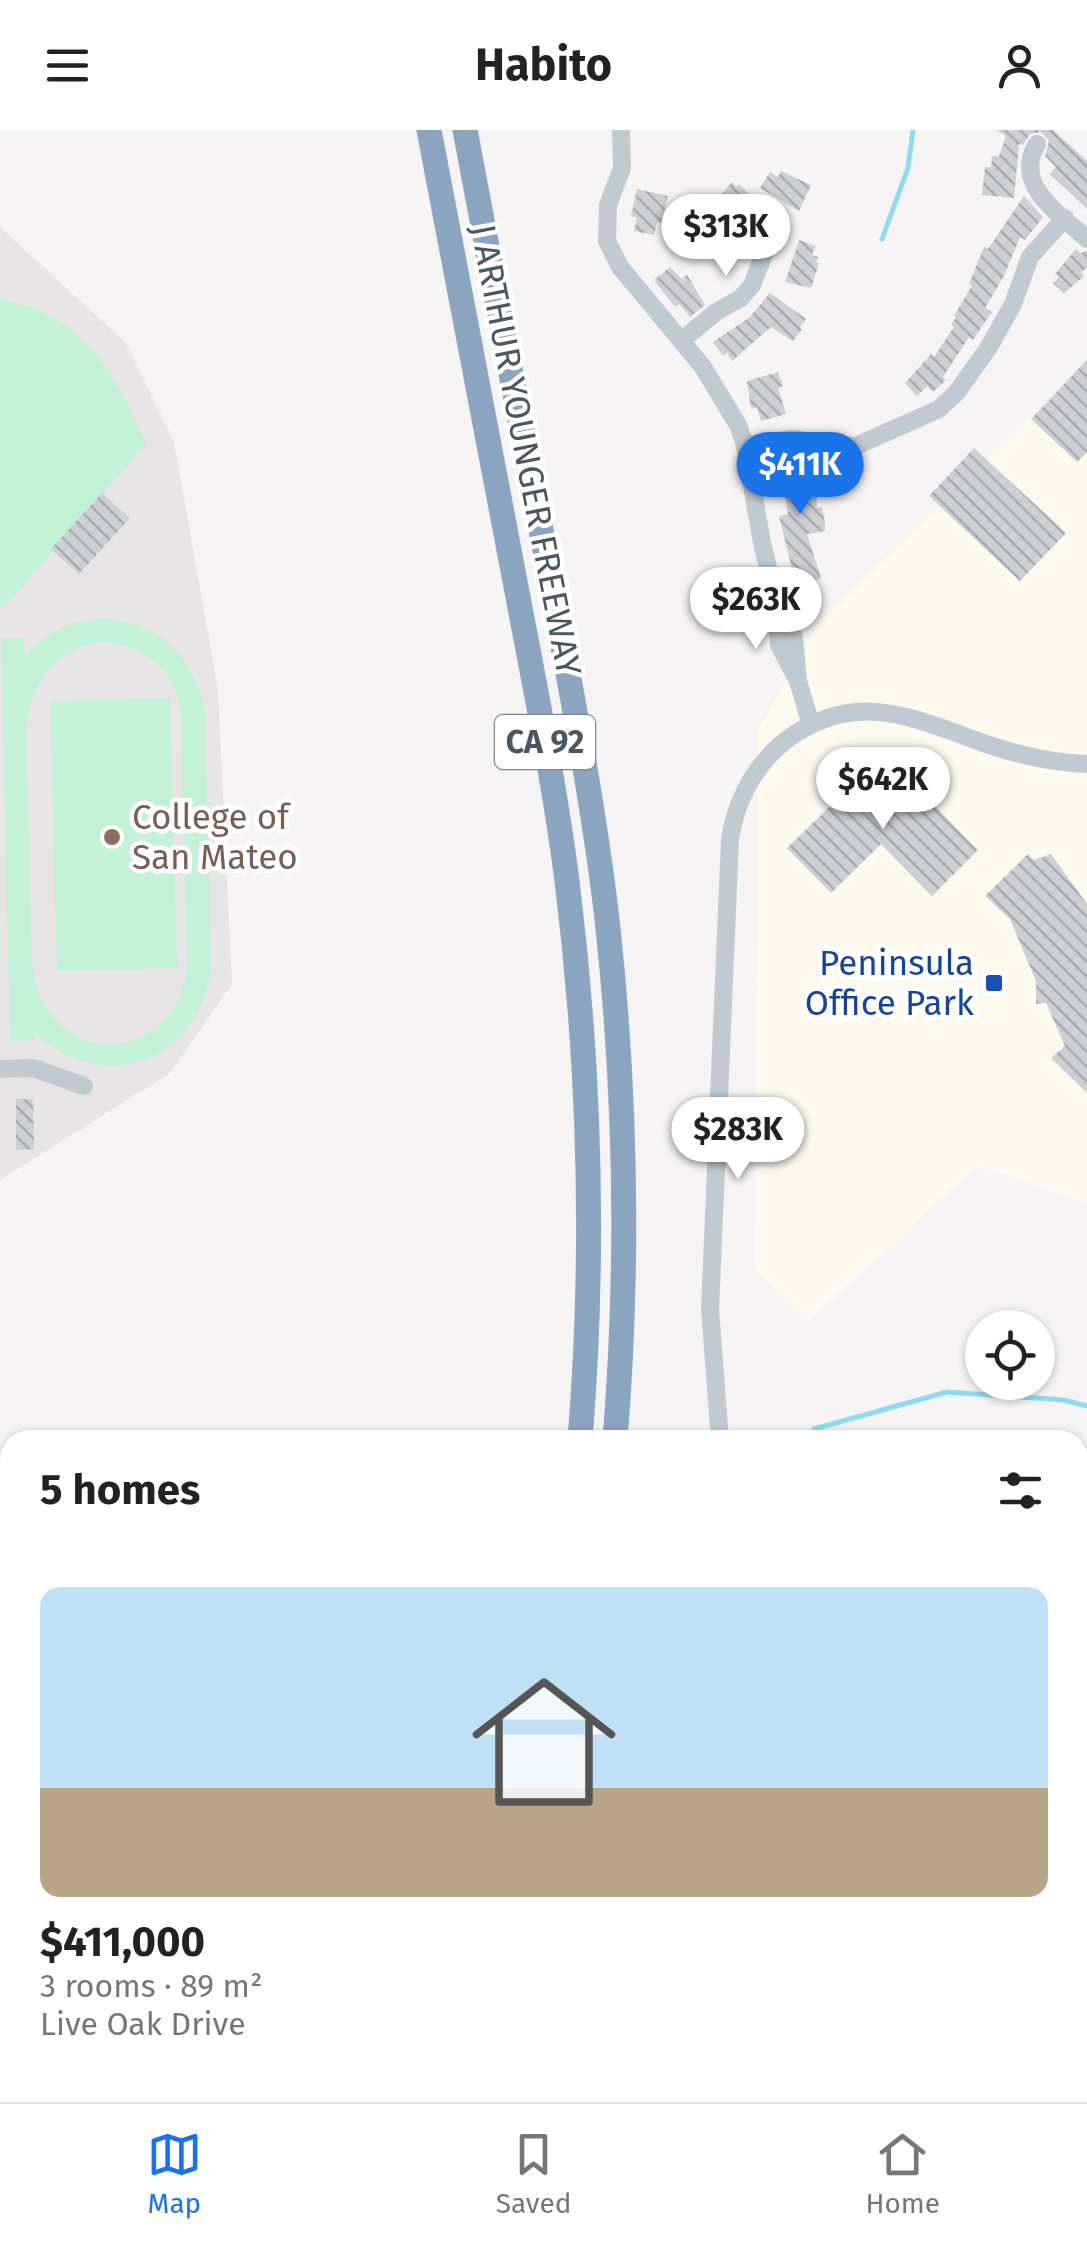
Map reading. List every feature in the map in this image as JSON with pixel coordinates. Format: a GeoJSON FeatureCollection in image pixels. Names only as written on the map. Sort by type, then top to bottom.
{"type":"FeatureCollection","features":[{"type":"Feature","properties":{"kind":"highway","name":"J ARTHUR YOUNGER FREEWAY"},"geometry":{"type":"LineString","coordinates":[[429,130],[548,756],[569,894],[587,1118],[589,1241],[581,1430]]}},
{"type":"Feature","properties":{"kind":"highway","name":"J ARTHUR YOUNGER FREEWAY"},"geometry":{"type":"LineString","coordinates":[[465,130],[582,746],[598,852],[618,1048],[624,1246],[615,1430]]}},
{"type":"Feature","properties":{"kind":"highway"},"geometry":{"type":"LineString","coordinates":[[624,1246],[633,1430]]}},
{"type":"Feature","properties":{"kind":"highway"},"geometry":{"type":"LineString","coordinates":[[571,1430],[585,1363]]}},
{"type":"Feature","properties":{"kind":"street"},"geometry":{"type":"LineString","coordinates":[[621,130],[623,157],[608,205],[607,241],[628,278],[721,392],[746,445],[756,517],[778,608],[779,645],[798,682],[811,724]]}},
{"type":"Feature","properties":{"kind":"street"},"geometry":{"type":"LineString","coordinates":[[1037,144],[1030,162],[1038,194],[1087,238]]}},
{"type":"Feature","properties":{"kind":"street"},"geometry":{"type":"LineString","coordinates":[[746,445],[793,439],[856,446],[939,409],[958,392],[989,347],[1013,304],[1030,258],[1064,218]]}},
{"type":"Feature","properties":{"kind":"street"},"geometry":{"type":"LineString","coordinates":[[682,340],[746,292],[757,277],[776,221]]}},
{"type":"Feature","properties":{"kind":"street"},"geometry":{"type":"LineString","coordinates":[[719,1430],[710,1309],[730,839],[736,812],[756,771],[778,748],[811,724],[854,712],[896,713],[994,746],[1087,764]]}},
{"type":"Feature","properties":{"kind":"street"},"geometry":{"type":"LineString","coordinates":[[0,1069],[32,1068],[84,1086]]}},
{"type":"Feature","properties":{"kind":"shaded area","name":"College of San Mateo"},"geometry":{"type":"Polygon","coordinates":[[[0,227],[126,343],[174,442],[218,690],[232,984],[170,1073],[0,1180],[0,227]]]}},
{"type":"Feature","properties":{"kind":"shaded area"},"geometry":{"type":"Polygon","coordinates":[[[1087,362],[1087,1203],[977,1165],[809,1321],[755,1269],[758,730],[816,627],[1087,362]]]}},
{"type":"Feature","properties":{"kind":"green space"},"geometry":{"type":"Polygon","coordinates":[[[0,298],[58,321],[91,349],[128,404],[146,444],[9,602],[0,607],[0,298]]]}},
{"type":"Feature","properties":{"kind":"green space"},"geometry":{"type":"Polygon","coordinates":[[[90,620],[122,621],[158,635],[185,661],[201,696],[205,717],[211,962],[205,996],[191,1023],[171,1044],[147,1059],[120,1065],[92,1063],[63,1053],[35,1033],[34,1040],[10,1041],[1,639],[24,638],[25,655],[51,634],[90,620]],[[119,644],[87,645],[61,658],[42,678],[26,721],[32,967],[37,987],[49,1012],[73,1034],[95,1043],[117,1044],[157,1027],[173,1010],[183,988],[187,963],[179,701],[158,664],[119,644]]]}},
{"type":"Feature","properties":{"kind":"green space"},"geometry":{"type":"Polygon","coordinates":[[[170,698],[177,968],[57,971],[50,701],[170,698]]]}},
{"type":"Feature","properties":{"kind":"building"},"geometry":{"type":"Polygon","coordinates":[[[996,130],[1053,130],[1087,161],[1087,209],[1050,174],[1056,167],[1045,156],[1049,141],[1041,132],[1030,134],[1023,145],[1019,144],[1014,198],[982,195],[985,167],[991,167],[992,156],[999,156],[1006,136],[996,130]]]}},
{"type":"Feature","properties":{"kind":"building"},"geometry":{"type":"Polygon","coordinates":[[[781,171],[811,185],[799,211],[760,188],[770,172],[778,177],[781,171]]]}},
{"type":"Feature","properties":{"kind":"building"},"geometry":{"type":"Polygon","coordinates":[[[732,182],[754,199],[737,221],[732,217],[721,228],[706,213],[732,182]]]}},
{"type":"Feature","properties":{"kind":"building"},"geometry":{"type":"Polygon","coordinates":[[[637,189],[668,196],[654,235],[634,231],[637,218],[631,216],[637,189]]]}},
{"type":"Feature","properties":{"kind":"building"},"geometry":{"type":"Polygon","coordinates":[[[1024,196],[1043,217],[1025,240],[1020,237],[985,308],[992,312],[973,340],[969,337],[943,377],[946,380],[933,392],[927,386],[917,396],[905,383],[931,354],[934,357],[954,327],[954,316],[972,285],[969,284],[984,247],[988,249],[1024,196]]]}},
{"type":"Feature","properties":{"kind":"building"},"geometry":{"type":"Polygon","coordinates":[[[799,240],[816,246],[812,255],[818,257],[819,263],[811,288],[785,282],[799,240]]]}},
{"type":"Feature","properties":{"kind":"building"},"geometry":{"type":"Polygon","coordinates":[[[1076,249],[1080,253],[1087,251],[1087,267],[1081,273],[1084,276],[1064,293],[1053,283],[1059,277],[1055,274],[1076,249]]]}},
{"type":"Feature","properties":{"kind":"building"},"geometry":{"type":"Polygon","coordinates":[[[670,267],[682,279],[687,275],[705,305],[690,317],[679,304],[675,307],[654,280],[670,267]]]}},
{"type":"Feature","properties":{"kind":"building"},"geometry":{"type":"Polygon","coordinates":[[[770,293],[806,319],[802,329],[793,341],[771,327],[732,361],[727,353],[723,356],[713,342],[750,317],[770,293]]]}},
{"type":"Feature","properties":{"kind":"building"},"geometry":{"type":"Polygon","coordinates":[[[1087,360],[1087,452],[1077,462],[1031,419],[1087,360]]]}},
{"type":"Feature","properties":{"kind":"building"},"geometry":{"type":"Polygon","coordinates":[[[778,372],[786,414],[761,421],[757,407],[751,409],[747,381],[778,372]]]}},
{"type":"Feature","properties":{"kind":"building"},"geometry":{"type":"Polygon","coordinates":[[[974,448],[1066,533],[1020,581],[929,496],[974,448]]]}},
{"type":"Feature","properties":{"kind":"building"},"geometry":{"type":"Polygon","coordinates":[[[781,459],[815,461],[817,508],[822,507],[825,522],[825,531],[807,534],[821,578],[812,586],[797,589],[779,516],[788,514],[783,488],[774,489],[771,469],[782,468],[781,459]]]}},
{"type":"Feature","properties":{"kind":"building"},"geometry":{"type":"Polygon","coordinates":[[[102,493],[130,518],[79,574],[51,549],[102,493]]]}},
{"type":"Feature","properties":{"kind":"building"},"geometry":{"type":"Polygon","coordinates":[[[884,754],[978,850],[932,896],[881,844],[831,893],[787,848],[884,754]]]}},
{"type":"Feature","properties":{"kind":"building"},"geometry":{"type":"Polygon","coordinates":[[[1028,854],[1034,860],[1051,854],[1087,904],[1087,1093],[1051,1058],[1065,1046],[1046,1003],[1036,1004],[1036,981],[1010,919],[985,896],[1028,854]]]}},
{"type":"Feature","properties":{"kind":"building"},"geometry":{"type":"Polygon","coordinates":[[[16,1099],[33,1099],[34,1149],[16,1150],[16,1099]]]}},
{"type":"Feature","properties":{"kind":"waterway"},"geometry":{"type":"LineString","coordinates":[[882,239],[908,168],[913,130]]}},
{"type":"Feature","properties":{"kind":"waterway"},"geometry":{"type":"LineString","coordinates":[[814,1429],[947,1392],[1064,1400],[1087,1406]]}},
{"type":"Feature","properties":{"kind":"place","name":"College of San Mateo"},"geometry":{"type":"Point","coordinates":[112,837]}},
{"type":"Feature","properties":{"kind":"place","name":"Peninsula Office Park"},"geometry":{"type":"Point","coordinates":[994,983]}}]}
